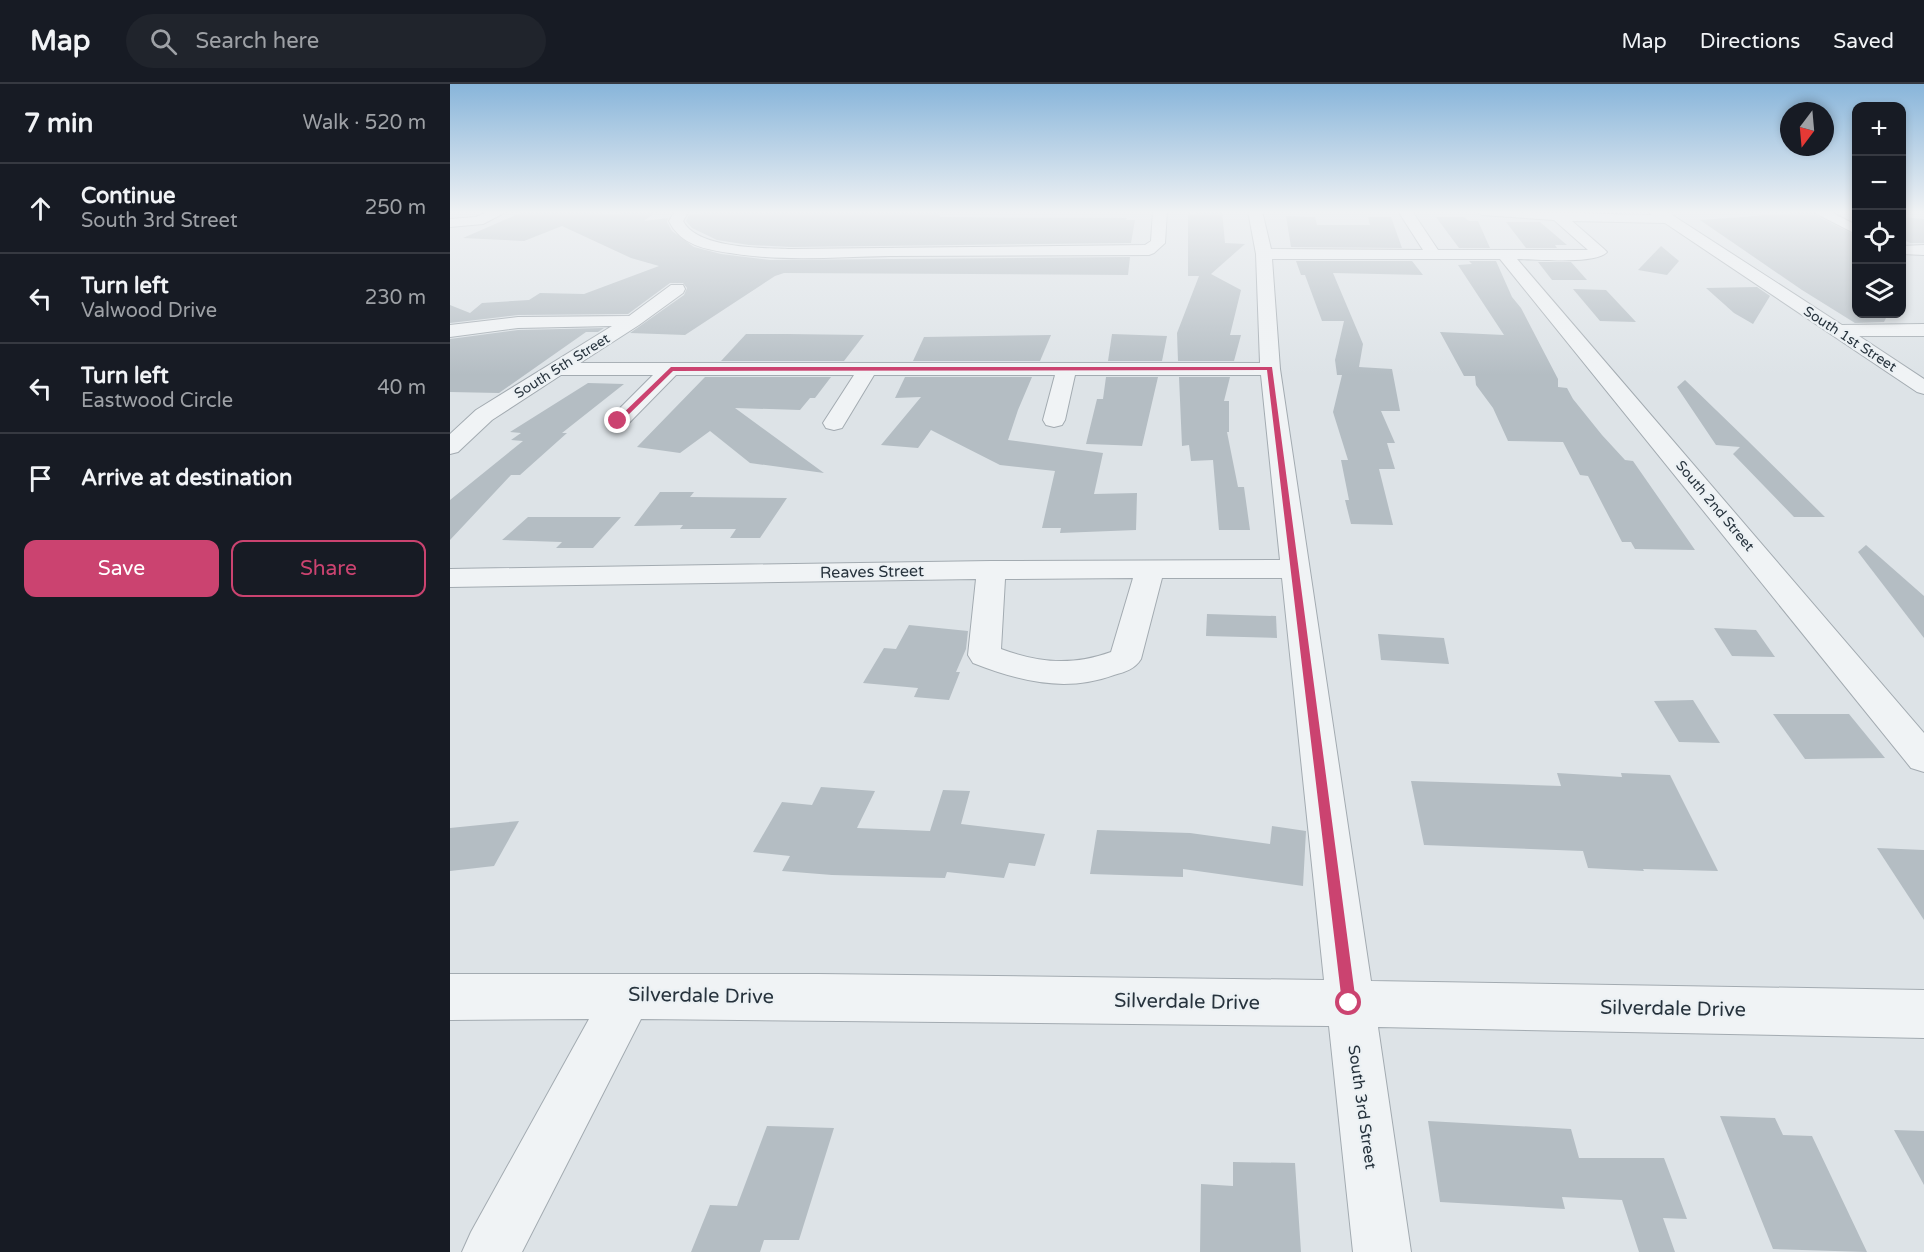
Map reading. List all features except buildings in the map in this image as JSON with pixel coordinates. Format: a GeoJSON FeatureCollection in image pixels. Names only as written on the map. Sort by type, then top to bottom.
{"type":"FeatureCollection","features":[{"type":"Feature","properties":{"kind":"street","name":"South 3rd Street"},"geometry":{"type":"LineString","coordinates":[[1265,266],[1270,369],[1382,1252]]}},
{"type":"Feature","properties":{"kind":"street","name":"South 2nd Street"},"geometry":{"type":"LineString","coordinates":[[1514,266],[1924,758]]}},
{"type":"Feature","properties":{"kind":"street","name":"South 1st Street"},"geometry":{"type":"LineString","coordinates":[[1739,266],[1924,388]]}},
{"type":"Feature","properties":{"kind":"street","name":"South 5th Street"},"geometry":{"type":"LineString","coordinates":[[450,447],[484,415],[633,321],[677,289]]}},
{"type":"Feature","properties":{"kind":"street"},"geometry":{"type":"LineString","coordinates":[[450,331],[495,322],[633,321]]}},
{"type":"Feature","properties":{"kind":"street"},"geometry":{"type":"LineString","coordinates":[[1838,331],[1924,330]]}},
{"type":"Feature","properties":{"kind":"street"},"geometry":{"type":"LineString","coordinates":[[1054,420],[1067,368]]}},
{"type":"Feature","properties":{"kind":"street"},"geometry":{"type":"LineString","coordinates":[[557,369],[1270,369]]}},
{"type":"Feature","properties":{"kind":"street"},"geometry":{"type":"LineString","coordinates":[[618,421],[671,369]]}},
{"type":"Feature","properties":{"kind":"street"},"geometry":{"type":"LineString","coordinates":[[834,423],[868,369]]}},
{"type":"Feature","properties":{"kind":"street"},"geometry":{"type":"LineString","coordinates":[[450,414],[484,415]]}},
{"type":"Feature","properties":{"kind":"street"},"geometry":{"type":"LineString","coordinates":[[991,570],[984,655],[1017,668],[1053,674],[1093,671],[1125,659],[1150,569]]}},
{"type":"Feature","properties":{"kind":"street","name":"Reaves Street"},"geometry":{"type":"LineString","coordinates":[[450,578],[991,570],[1295,569]]}},
{"type":"Feature","properties":{"kind":"street"},"geometry":{"type":"LineString","coordinates":[[491,1252],[628,996]]}},
{"type":"Feature","properties":{"kind":"street","name":"Silverdale Drive"},"geometry":{"type":"LineString","coordinates":[[450,997],[628,996],[1349,1003],[1924,1014]]}},
{"type":"Feature","properties":{"kind":"route"},"geometry":{"type":"LineString","coordinates":[[618,421],[671,369],[1270,369],[1349,1003]]}}]}
